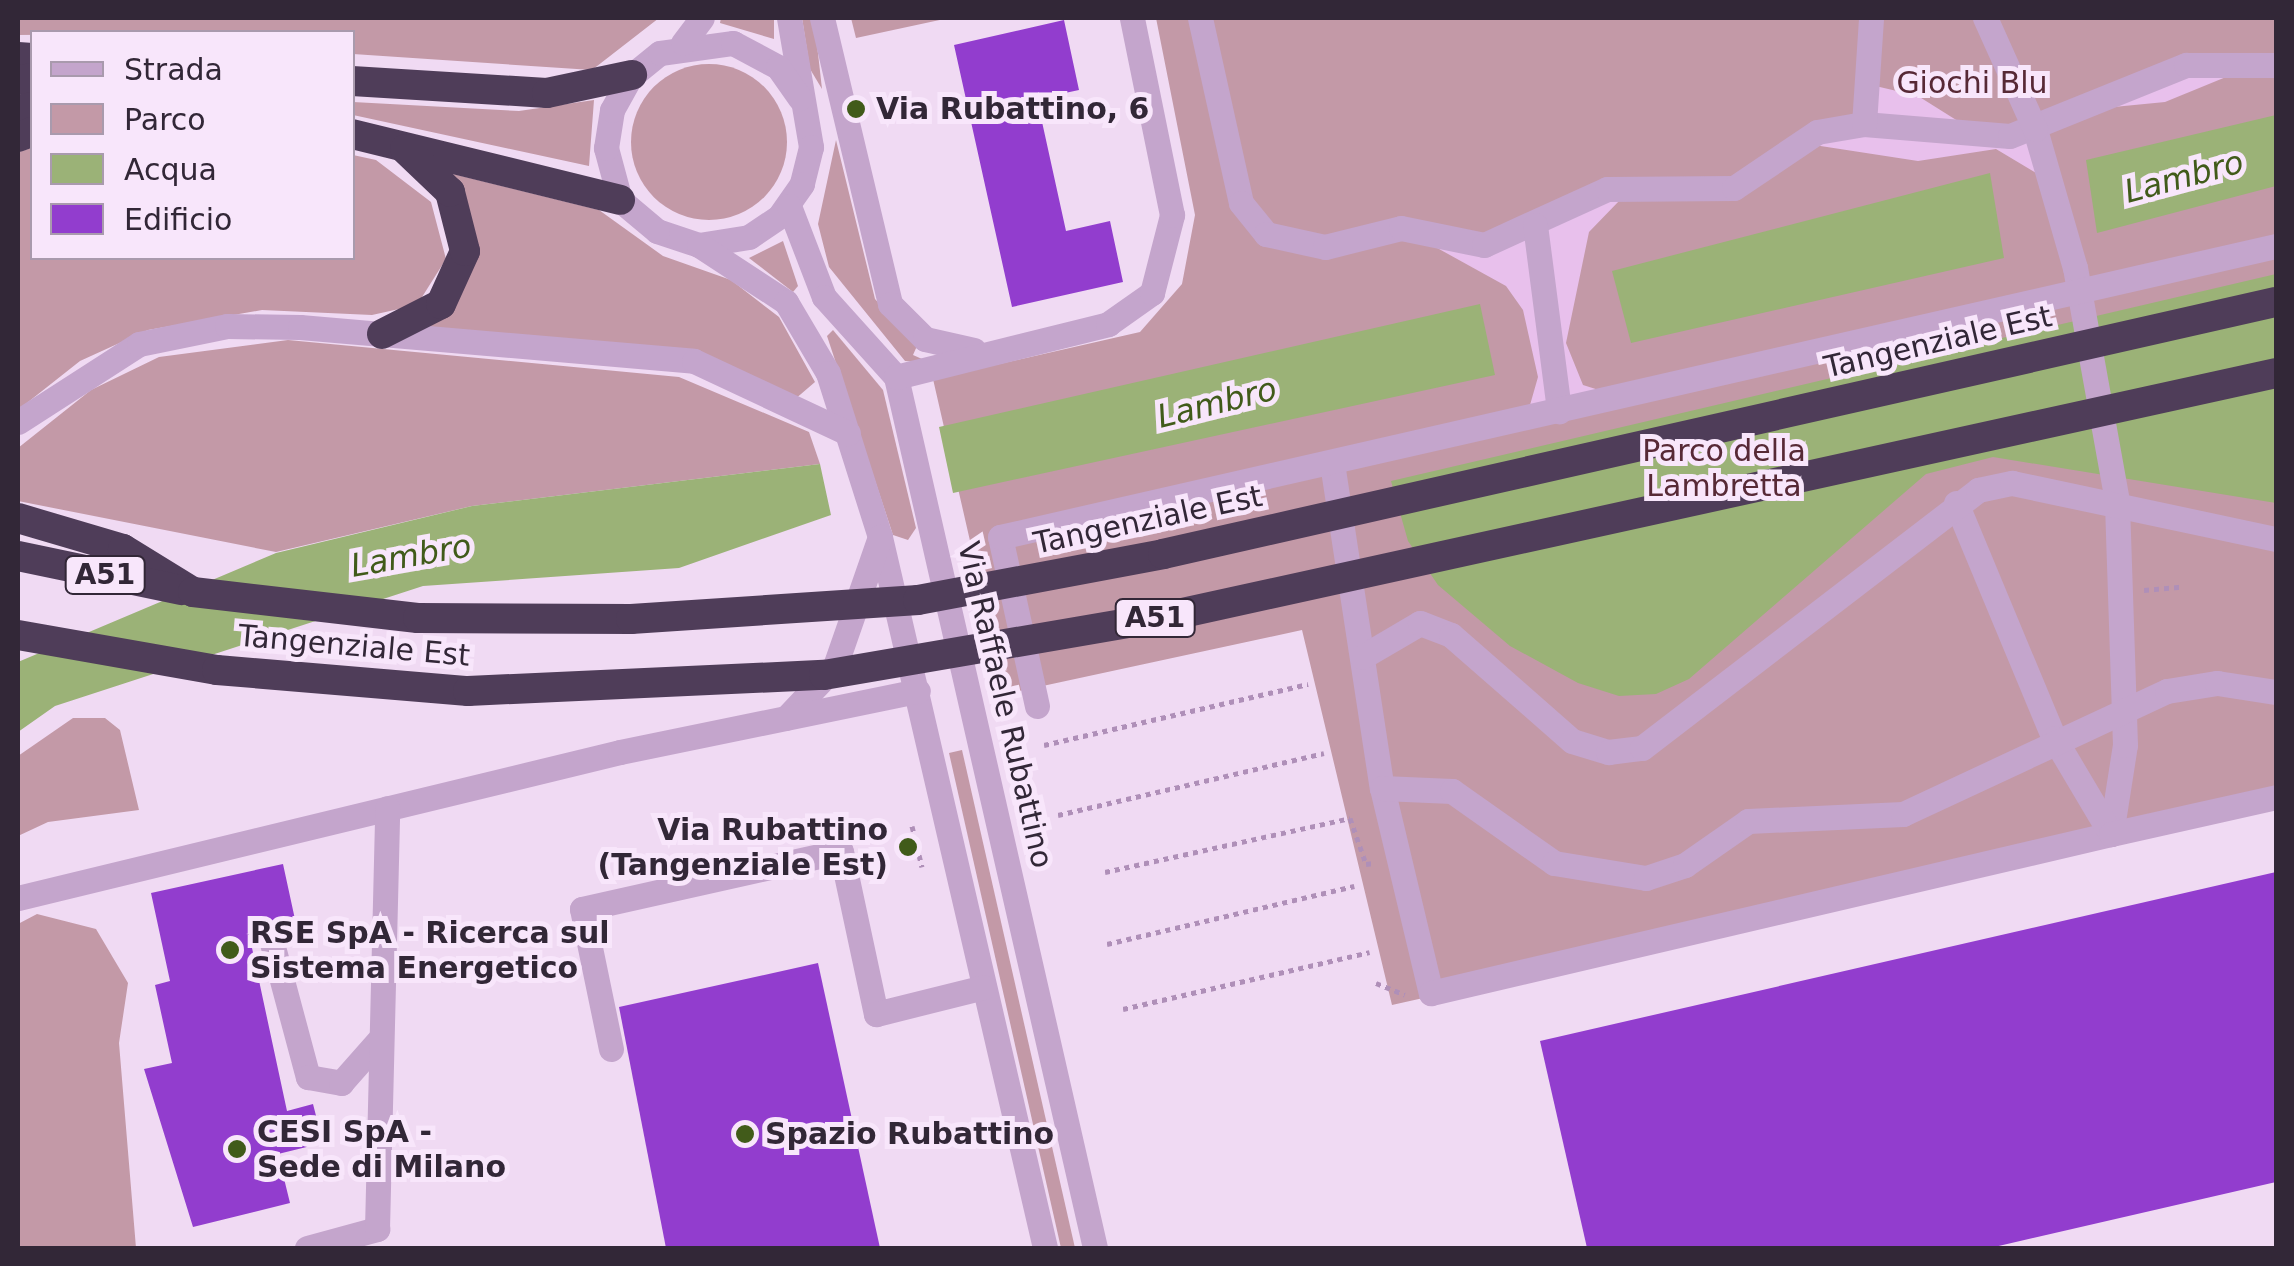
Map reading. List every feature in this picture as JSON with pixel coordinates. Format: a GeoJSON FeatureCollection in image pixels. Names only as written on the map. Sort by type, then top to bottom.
{"type":"FeatureCollection","features":[{"type":"Feature","properties":{"kind":"highway"},"geometry":{"type":"LineString","coordinates":[[355,81],[548,93],[632,74]]}},
{"type":"Feature","properties":{"kind":"highway"},"geometry":{"type":"LineString","coordinates":[[355,135],[620,200]]}},
{"type":"Feature","properties":{"kind":"highway"},"geometry":{"type":"LineString","coordinates":[[382,334],[441,304],[465,251],[450,192],[398,144]]}},
{"type":"Feature","properties":{"kind":"highway","name":"Tangenziale Est"},"geometry":{"type":"LineString","coordinates":[[18,556],[193,592],[418,618],[631,619],[918,600],[1163,554],[2276,302]]}},
{"type":"Feature","properties":{"kind":"highway","name":"Tangenziale Est"},"geometry":{"type":"LineString","coordinates":[[18,634],[251,674],[468,691],[824,675],[1169,616],[2276,373]]}},
{"type":"Feature","properties":{"kind":"highway"},"geometry":{"type":"LineString","coordinates":[[18,518],[122,549],[193,592]]}},
{"type":"Feature","properties":{"kind":"street"},"geometry":{"type":"LineString","coordinates":[[702,18],[683,43],[632,74],[606,135],[620,200],[657,232],[699,245],[804,324],[848,433],[880,537],[1045,1248]]}},
{"type":"Feature","properties":{"kind":"street"},"geometry":{"type":"LineString","coordinates":[[699,245],[749,237],[789,206],[810,160],[789,18]]}},
{"type":"Feature","properties":{"kind":"street"},"geometry":{"type":"LineString","coordinates":[[822,18],[890,304],[926,339],[989,352]]}},
{"type":"Feature","properties":{"kind":"street"},"geometry":{"type":"LineString","coordinates":[[896,377],[1108,324],[1134,311],[1165,271],[1172,215],[1132,18]]}},
{"type":"Feature","properties":{"kind":"street"},"geometry":{"type":"LineString","coordinates":[[1200,18],[1241,203],[1266,234],[1325,247],[1401,228],[1464,246],[1534,225],[1608,190],[1734,188],[1817,132],[1864,124],[1981,137],[2035,129],[2186,65],[2276,64]]}},
{"type":"Feature","properties":{"kind":"street"},"geometry":{"type":"LineString","coordinates":[[1864,124],[1872,18]]}},
{"type":"Feature","properties":{"kind":"street"},"geometry":{"type":"LineString","coordinates":[[1985,18],[2035,129],[2080,296],[2118,502],[2125,705],[2111,834]]}},
{"type":"Feature","properties":{"kind":"street"},"geometry":{"type":"LineString","coordinates":[[683,43],[746,47],[778,67],[800,98]]}},
{"type":"Feature","properties":{"kind":"street","name":"Via Raffaele Rubattino"},"geometry":{"type":"LineString","coordinates":[[789,206],[824,297],[896,377],[1094,1248]]}},
{"type":"Feature","properties":{"kind":"street"},"geometry":{"type":"LineString","coordinates":[[1534,225],[1559,411]]}},
{"type":"Feature","properties":{"kind":"street"},"geometry":{"type":"LineString","coordinates":[[1037,706],[1000,536],[2080,296],[2276,246]]}},
{"type":"Feature","properties":{"kind":"street"},"geometry":{"type":"LineString","coordinates":[[18,422],[100,362],[178,332],[382,334],[694,362],[848,433]]}},
{"type":"Feature","properties":{"kind":"street"},"geometry":{"type":"LineString","coordinates":[[1332,463],[1382,788],[1431,993],[2276,797]]}},
{"type":"Feature","properties":{"kind":"street"},"geometry":{"type":"LineString","coordinates":[[1362,658],[1420,623],[1452,635],[1572,741],[1608,752],[1642,748],[1956,503],[2012,483],[2118,502],[2276,539]]}},
{"type":"Feature","properties":{"kind":"street"},"geometry":{"type":"LineString","coordinates":[[1956,503],[2054,738],[2111,834]]}},
{"type":"Feature","properties":{"kind":"street"},"geometry":{"type":"LineString","coordinates":[[786,718],[836,666],[880,537]]}},
{"type":"Feature","properties":{"kind":"street"},"geometry":{"type":"LineString","coordinates":[[1382,788],[1452,792],[1554,863],[1646,878],[1765,817],[1903,814],[2125,705],[2217,683],[2276,692]]}},
{"type":"Feature","properties":{"kind":"street"},"geometry":{"type":"LineString","coordinates":[[18,898],[387,808],[918,691]]}},
{"type":"Feature","properties":{"kind":"street"},"geometry":{"type":"LineString","coordinates":[[307,1248],[378,1229],[387,808]]}},
{"type":"Feature","properties":{"kind":"street"},"geometry":{"type":"LineString","coordinates":[[611,1049],[582,910],[841,851],[876,1014],[984,986]]}},
{"type":"Feature","properties":{"kind":"street"},"geometry":{"type":"LineString","coordinates":[[272,943],[308,1078],[341,1083],[382,1036]]}},
{"type":"Feature","properties":{"kind":"path"},"geometry":{"type":"LineString","coordinates":[[1044,744],[1308,684]]}},
{"type":"Feature","properties":{"kind":"path"},"geometry":{"type":"LineString","coordinates":[[1058,815],[1324,753]]}},
{"type":"Feature","properties":{"kind":"path"},"geometry":{"type":"LineString","coordinates":[[1105,872],[1339,819]]}},
{"type":"Feature","properties":{"kind":"path"},"geometry":{"type":"LineString","coordinates":[[912,826],[922,867]]}},
{"type":"Feature","properties":{"kind":"path"},"geometry":{"type":"LineString","coordinates":[[1106,944],[1354,886]]}},
{"type":"Feature","properties":{"kind":"path"},"geometry":{"type":"LineString","coordinates":[[1123,1009],[1369,952]]}},
{"type":"Feature","properties":{"kind":"green space"},"geometry":{"type":"Polygon","coordinates":[[[18,18],[659,18],[592,70],[355,54],[355,30],[30,30],[30,35],[18,35],[18,18]]]}},
{"type":"Feature","properties":{"kind":"green space"},"geometry":{"type":"Polygon","coordinates":[[[721,18],[774,18],[774,39],[720,23],[721,18]]]}},
{"type":"Feature","properties":{"kind":"green space"},"geometry":{"type":"Polygon","coordinates":[[[802,18],[814,18],[822,89],[810,69],[802,18]]]}},
{"type":"Feature","properties":{"kind":"green space"},"geometry":{"type":"Polygon","coordinates":[[[851,18],[949,18],[856,38],[851,18]]]}},
{"type":"Feature","properties":{"kind":"green space","name":"Parco della Lambretta"},"geometry":{"type":"Polygon","coordinates":[[[1156,18],[2276,18],[2276,807],[1392,1005],[1302,630],[1005,694],[933,379],[1140,332],[1182,284],[1195,215],[1156,18]]]}},
{"type":"Feature","properties":{"kind":"green space"},"geometry":{"type":"Polygon","coordinates":[[[709,64],[739,70],[764,87],[781,112],[787,142],[781,172],[764,197],[739,214],[709,220],[679,214],[654,197],[637,172],[631,142],[637,112],[654,87],[679,70],[709,64]]]}},
{"type":"Feature","properties":{"kind":"green space"},"geometry":{"type":"Polygon","coordinates":[[[594,100],[589,166],[355,115],[355,102],[519,111],[594,100]]]}},
{"type":"Feature","properties":{"kind":"green space"},"geometry":{"type":"Polygon","coordinates":[[[836,140],[875,299],[917,346],[913,355],[931,363],[905,361],[829,267],[818,224],[836,140]]]}},
{"type":"Feature","properties":{"kind":"green space"},"geometry":{"type":"Polygon","coordinates":[[[30,149],[30,260],[355,260],[355,155],[376,160],[431,202],[446,259],[417,305],[372,315],[262,310],[148,330],[80,361],[18,410],[18,152],[30,149]]]}},
{"type":"Feature","properties":{"kind":"green space"},"geometry":{"type":"Polygon","coordinates":[[[449,173],[599,210],[663,256],[731,280],[779,317],[815,382],[794,400],[761,381],[426,329],[451,308],[449,173]]]}},
{"type":"Feature","properties":{"kind":"green space"},"geometry":{"type":"Polygon","coordinates":[[[783,241],[798,286],[793,292],[749,258],[783,241]]]}},
{"type":"Feature","properties":{"kind":"green space"},"geometry":{"type":"Polygon","coordinates":[[[833,330],[883,390],[916,528],[908,540],[893,535],[827,336],[833,330]]]}},
{"type":"Feature","properties":{"kind":"green space"},"geometry":{"type":"Polygon","coordinates":[[[288,340],[679,377],[809,432],[820,464],[472,506],[276,552],[18,501],[18,448],[91,390],[159,357],[288,340]]]}},
{"type":"Feature","properties":{"kind":"green space"},"geometry":{"type":"Polygon","coordinates":[[[73,718],[105,718],[120,730],[139,810],[48,822],[18,836],[18,756],[73,718]]]}},
{"type":"Feature","properties":{"kind":"green space"},"geometry":{"type":"Polygon","coordinates":[[[962,750],[1075,1248],[1061,1248],[949,753],[962,750]]]}},
{"type":"Feature","properties":{"kind":"green space"},"geometry":{"type":"Polygon","coordinates":[[[37,914],[96,929],[128,983],[119,1043],[136,1248],[18,1248],[18,924],[37,914]]]}},
{"type":"Feature","properties":{"kind":"shaded area"},"geometry":{"type":"Polygon","coordinates":[[[2248,68],[2165,102],[2083,110],[2129,83],[2248,68]]]}},
{"type":"Feature","properties":{"kind":"shaded area"},"geometry":{"type":"Polygon","coordinates":[[[1867,84],[1918,96],[1961,123],[2006,128],[2031,119],[2036,173],[1996,149],[1918,161],[1814,145],[1864,124],[1867,84]]]}},
{"type":"Feature","properties":{"kind":"shaded area"},"geometry":{"type":"Polygon","coordinates":[[[1593,193],[1619,201],[1589,232],[1566,343],[1583,385],[1621,397],[1526,419],[1538,377],[1523,310],[1506,286],[1401,228],[1463,245],[1593,193]]]}},
{"type":"Feature","properties":{"kind":"water","name":"Lambro"},"geometry":{"type":"Polygon","coordinates":[[[2276,115],[2276,186],[2097,233],[2086,160],[2276,115]]]}},
{"type":"Feature","properties":{"kind":"water"},"geometry":{"type":"Polygon","coordinates":[[[1990,173],[2004,258],[1631,343],[1612,271],[1990,173]]]}},
{"type":"Feature","properties":{"kind":"water"},"geometry":{"type":"Polygon","coordinates":[[[2276,274],[2276,503],[1993,457],[1926,474],[1689,679],[1656,694],[1619,696],[1578,683],[1510,646],[1438,585],[1408,541],[1391,481],[2276,274]]]}},
{"type":"Feature","properties":{"kind":"water","name":"Lambro"},"geometry":{"type":"Polygon","coordinates":[[[1480,304],[1495,375],[953,493],[939,427],[1480,304]]]}},
{"type":"Feature","properties":{"kind":"water","name":"Lambro"},"geometry":{"type":"Polygon","coordinates":[[[820,464],[831,515],[679,568],[423,586],[55,706],[18,732],[18,662],[276,553],[472,506],[820,464]]]}},
{"type":"Feature","properties":{"kind":"building"},"geometry":{"type":"Polygon","coordinates":[[[1064,20],[1079,90],[1037,99],[1066,231],[1110,221],[1123,282],[1012,307],[954,45],[1064,20]]]}},
{"type":"Feature","properties":{"kind":"building"},"geometry":{"type":"Polygon","coordinates":[[[283,864],[296,924],[249,934],[287,1111],[313,1104],[323,1143],[278,1154],[290,1203],[193,1227],[144,1069],[172,1063],[155,985],[170,981],[151,893],[283,864]]]}},
{"type":"Feature","properties":{"kind":"building"},"geometry":{"type":"Polygon","coordinates":[[[2276,872],[2276,1182],[1990,1248],[1587,1248],[1540,1041],[2276,872]]]}},
{"type":"Feature","properties":{"kind":"building"},"geometry":{"type":"Polygon","coordinates":[[[818,963],[880,1248],[666,1248],[619,1007],[818,963]]]}},
{"type":"Feature","properties":{"kind":"place","name":"Via Rubattino, 6"},"geometry":{"type":"Point","coordinates":[856,109]}},
{"type":"Feature","properties":{"kind":"place","name":"Via Rubattino (Tangenziale Est)"},"geometry":{"type":"Point","coordinates":[908,847]}},
{"type":"Feature","properties":{"kind":"place","name":"RSE SpA - Ricerca sul Sistema Energetico"},"geometry":{"type":"Point","coordinates":[230,950]}},
{"type":"Feature","properties":{"kind":"place","name":"Spazio Rubattino"},"geometry":{"type":"Point","coordinates":[745,1134]}},
{"type":"Feature","properties":{"kind":"place","name":"CESI SpA - Sede di Milano"},"geometry":{"type":"Point","coordinates":[237,1149]}},
{"type":"Feature","properties":{"kind":"park label","name":"Giochi Blu"},"geometry":{"type":"Point","coordinates":[1972,83]}}]}
